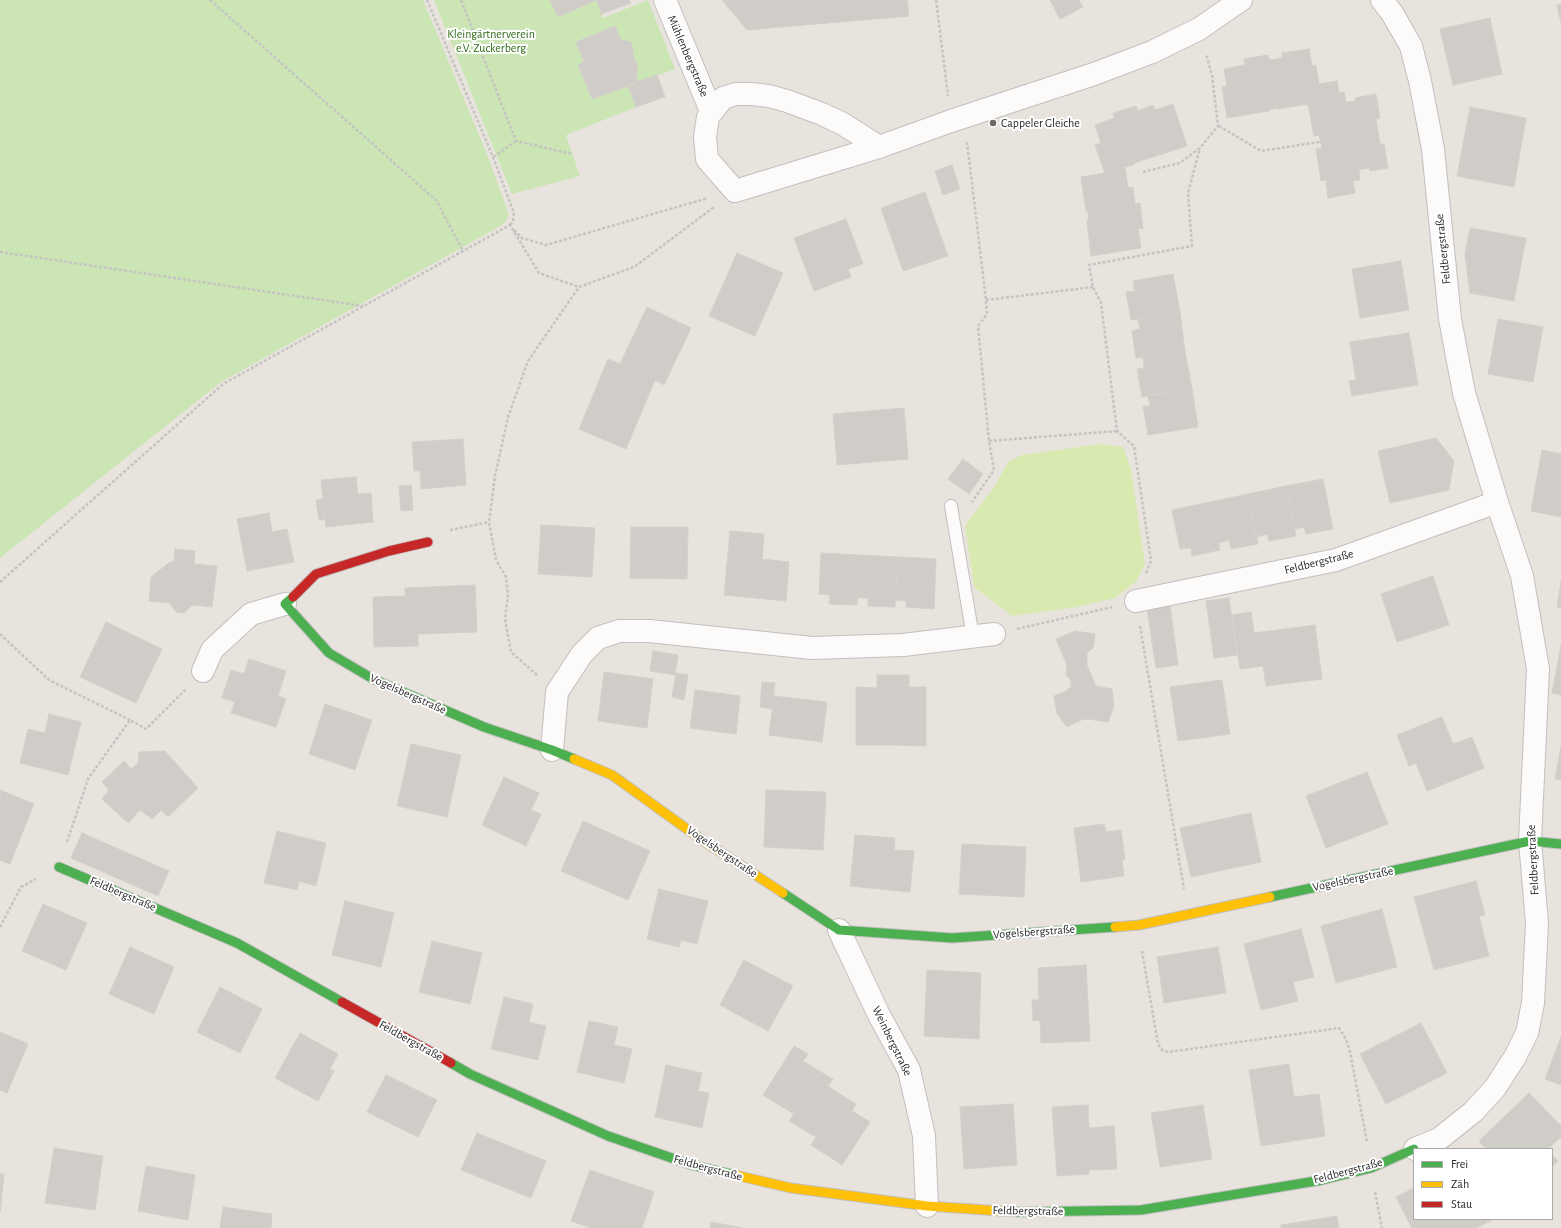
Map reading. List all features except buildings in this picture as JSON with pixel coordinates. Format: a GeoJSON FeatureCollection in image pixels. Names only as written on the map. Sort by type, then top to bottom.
{"type":"FeatureCollection","features":[{"type":"Feature","properties":{"kind":"street","name":"Mühlenbergstraße"},"geometry":{"type":"LineString","coordinates":[[665,0],[711,111]]}},
{"type":"Feature","properties":{"kind":"street"},"geometry":{"type":"LineString","coordinates":[[878,147],[843,124],[829,117],[787,101],[769,96],[751,94],[736,94],[723,98],[711,111],[708,117],[704,137],[707,159],[735,191],[878,147],[951,120],[1094,74],[1152,52],[1199,29],[1241,0]]}},
{"type":"Feature","properties":{"kind":"street","name":"Feldbergstraße"},"geometry":{"type":"LineString","coordinates":[[1382,0],[1392,13],[1411,46],[1420,81],[1433,149],[1450,319],[1464,393],[1497,502],[1522,576],[1538,669],[1530,841],[1537,923],[1533,1003],[1526,1033],[1515,1057],[1495,1088],[1473,1112],[1439,1139],[1416,1148]]}},
{"type":"Feature","properties":{"kind":"street","name":"Feldbergstraße"},"geometry":{"type":"LineString","coordinates":[[1136,601],[1336,560],[1497,502]]}},
{"type":"Feature","properties":{"kind":"street"},"geometry":{"type":"LineString","coordinates":[[203,671],[212,650],[251,614],[285,604],[316,574],[389,551],[428,542]]}},
{"type":"Feature","properties":{"kind":"street","name":"Vogelsbergstraße"},"geometry":{"type":"LineString","coordinates":[[285,604],[329,653],[373,679],[484,727],[552,750],[612,775],[705,842],[839,930],[952,938],[1139,924],[1188,915],[1530,841],[1561,844]]}},
{"type":"Feature","properties":{"kind":"street"},"geometry":{"type":"LineString","coordinates":[[552,750],[557,692],[582,654],[598,638],[619,631],[648,631],[812,648],[903,645],[984,636]]}},
{"type":"Feature","properties":{"kind":"street","name":"Feldbergstraße"},"geometry":{"type":"LineString","coordinates":[[59,867],[237,943],[470,1074],[608,1136],[692,1165],[791,1188],[927,1206],[1019,1212],[1141,1210],[1322,1180],[1371,1168],[1413,1149]]}},
{"type":"Feature","properties":{"kind":"street","name":"Weinbergstraße"},"geometry":{"type":"LineString","coordinates":[[839,930],[879,1015],[909,1070],[924,1136],[927,1206]]}},
{"type":"Feature","properties":{"kind":"lane"},"geometry":{"type":"LineString","coordinates":[[951,506],[955,527],[984,636]]}},
{"type":"Feature","properties":{"kind":"path"},"geometry":{"type":"LineString","coordinates":[[210,0],[436,200],[463,251]]}},
{"type":"Feature","properties":{"kind":"path"},"geometry":{"type":"LineString","coordinates":[[0,582],[223,384],[513,222],[514,213],[493,156],[427,0]]}},
{"type":"Feature","properties":{"kind":"path"},"geometry":{"type":"LineString","coordinates":[[461,0],[516,141]]}},
{"type":"Feature","properties":{"kind":"path"},"geometry":{"type":"LineString","coordinates":[[936,0],[951,120]]}},
{"type":"Feature","properties":{"kind":"path"},"geometry":{"type":"LineString","coordinates":[[1143,172],[1180,163],[1200,148],[1218,126],[1212,75],[1199,29]]}},
{"type":"Feature","properties":{"kind":"path"},"geometry":{"type":"LineString","coordinates":[[1218,126],[1261,152],[1320,142]]}},
{"type":"Feature","properties":{"kind":"path"},"geometry":{"type":"LineString","coordinates":[[493,156],[516,141],[572,154]]}},
{"type":"Feature","properties":{"kind":"path"},"geometry":{"type":"LineString","coordinates":[[986,300],[1093,287],[1089,265],[1192,246],[1188,193],[1200,148]]}},
{"type":"Feature","properties":{"kind":"path"},"geometry":{"type":"LineString","coordinates":[[955,527],[994,470],[989,441],[978,326],[987,314],[986,300],[968,150]]}},
{"type":"Feature","properties":{"kind":"path"},"geometry":{"type":"LineString","coordinates":[[510,225],[522,238],[546,245],[735,191]]}},
{"type":"Feature","properties":{"kind":"path"},"geometry":{"type":"LineString","coordinates":[[557,692],[510,652],[505,619],[508,595],[506,577],[496,560],[489,522],[495,476],[508,417],[528,361],[579,287],[634,267],[735,191]]}},
{"type":"Feature","properties":{"kind":"path"},"geometry":{"type":"LineString","coordinates":[[510,225],[539,273],[579,287]]}},
{"type":"Feature","properties":{"kind":"path"},"geometry":{"type":"LineString","coordinates":[[0,252],[363,306]]}},
{"type":"Feature","properties":{"kind":"path"},"geometry":{"type":"LineString","coordinates":[[989,441],[1116,431]]}},
{"type":"Feature","properties":{"kind":"path"},"geometry":{"type":"LineString","coordinates":[[428,542],[443,532],[489,522]]}},
{"type":"Feature","properties":{"kind":"path"},"geometry":{"type":"LineString","coordinates":[[984,636],[1136,601]]}},
{"type":"Feature","properties":{"kind":"path"},"geometry":{"type":"LineString","coordinates":[[0,634],[49,680],[146,729],[203,671]]}},
{"type":"Feature","properties":{"kind":"path"},"geometry":{"type":"LineString","coordinates":[[59,867],[88,779],[130,720]]}},
{"type":"Feature","properties":{"kind":"path"},"geometry":{"type":"LineString","coordinates":[[0,927],[21,887]]}},
{"type":"Feature","properties":{"kind":"path"},"geometry":{"type":"LineString","coordinates":[[1143,956],[1158,1044],[1162,1050],[1168,1052],[1339,1028],[1346,1039],[1350,1052],[1367,1144]]}},
{"type":"Feature","properties":{"kind":"path"},"geometry":{"type":"LineString","coordinates":[[1376,1200],[1382,1228]]}},
{"type":"Feature","properties":{"kind":"green space"},"geometry":{"type":"Polygon","coordinates":[[[0,0],[423,0],[488,157],[509,215],[504,224],[221,382],[0,558],[0,0]]]}},
{"type":"Feature","properties":{"kind":"green space","name":"Kleingärtnerverein e.V. Zuckerberg"},"geometry":{"type":"Polygon","coordinates":[[[434,0],[550,0],[558,17],[597,0],[603,18],[648,0],[675,69],[639,82],[636,75],[631,42],[621,40],[615,26],[576,42],[584,62],[578,65],[592,99],[628,85],[636,107],[566,135],[580,176],[512,194],[434,0]]]}},
{"type":"Feature","properties":{"kind":"green space"},"geometry":{"type":"Polygon","coordinates":[[[1101,444],[1123,447],[1131,469],[1145,564],[1136,582],[1115,598],[1077,607],[1012,616],[974,587],[965,526],[994,487],[1009,461],[1022,455],[1101,444]]]}},
{"type":"Feature","properties":{"kind":"traffic: fast"},"geometry":{"type":"LineString","coordinates":[[293,597],[285,604],[329,653],[373,679],[484,727],[574,759]]}},
{"type":"Feature","properties":{"kind":"traffic: fast"},"geometry":{"type":"LineString","coordinates":[[1270,897],[1530,841],[1561,844]]}},
{"type":"Feature","properties":{"kind":"traffic: fast"},"geometry":{"type":"LineString","coordinates":[[59,867],[237,943],[342,1002]]}},
{"type":"Feature","properties":{"kind":"traffic: fast"},"geometry":{"type":"LineString","coordinates":[[783,893],[839,930],[952,938],[1115,927]]}},
{"type":"Feature","properties":{"kind":"traffic: fast"},"geometry":{"type":"LineString","coordinates":[[451,1063],[470,1074],[608,1136],[692,1165],[735,1175]]}},
{"type":"Feature","properties":{"kind":"traffic: fast"},"geometry":{"type":"LineString","coordinates":[[1001,1211],[1141,1210],[1322,1180],[1371,1168],[1413,1149]]}},
{"type":"Feature","properties":{"kind":"traffic: slow"},"geometry":{"type":"LineString","coordinates":[[574,759],[612,775],[705,842],[783,893]]}},
{"type":"Feature","properties":{"kind":"traffic: slow"},"geometry":{"type":"LineString","coordinates":[[1115,927],[1139,925],[1270,897]]}},
{"type":"Feature","properties":{"kind":"traffic: slow"},"geometry":{"type":"LineString","coordinates":[[735,1175],[791,1188],[927,1206],[1001,1211]]}},
{"type":"Feature","properties":{"kind":"traffic: jam"},"geometry":{"type":"LineString","coordinates":[[293,597],[316,574],[389,551],[428,542]]}},
{"type":"Feature","properties":{"kind":"traffic: jam"},"geometry":{"type":"LineString","coordinates":[[342,1002],[451,1063]]}},
{"type":"Feature","properties":{"kind":"place","name":"Cappeler Gleiche"},"geometry":{"type":"Point","coordinates":[993,123]}}]}
